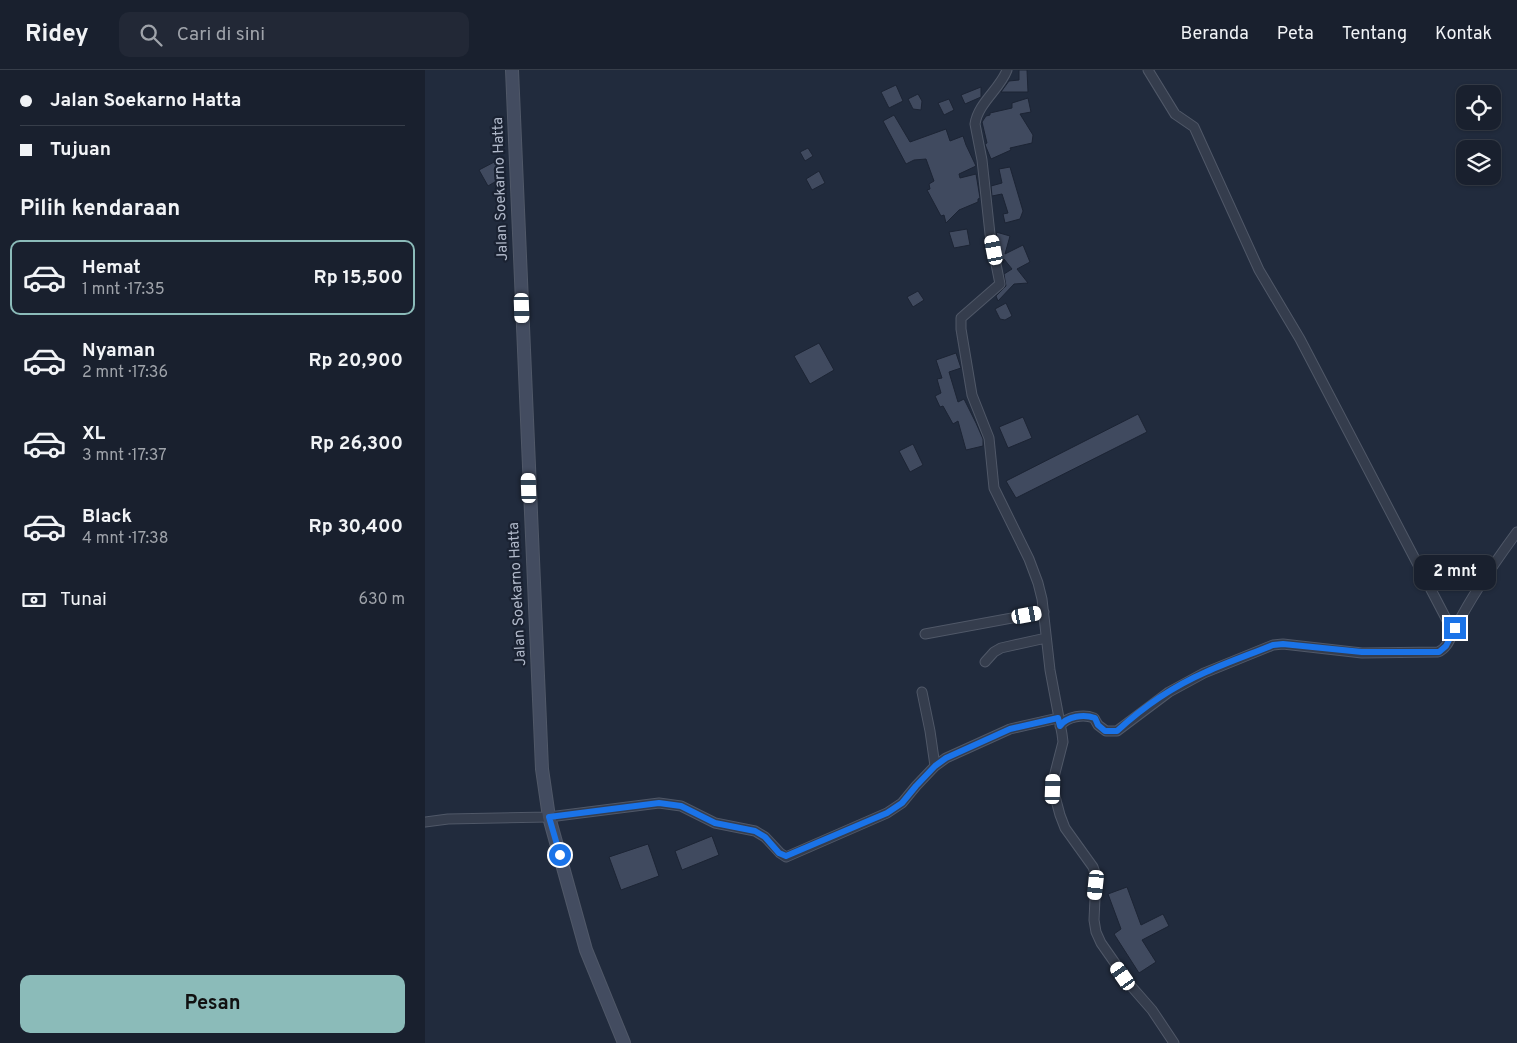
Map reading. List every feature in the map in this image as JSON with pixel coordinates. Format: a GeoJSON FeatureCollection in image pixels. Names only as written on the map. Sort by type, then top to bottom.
{"type":"FeatureCollection","features":[{"type":"Feature","properties":{"kind":"street","name":"Jalan Soekarno Hatta"},"geometry":{"type":"LineString","coordinates":[[512,70],[534,607],[543,769],[549,817],[586,950],[624,1043]]}},
{"type":"Feature","properties":{"kind":"street"},"geometry":{"type":"LineString","coordinates":[[1007,70],[982,108],[975,124],[1000,284],[961,318],[961,329],[972,395],[989,438],[994,488],[1038,582],[1063,742],[1054,777],[1053,789],[1065,828],[1091,862],[1096,876],[1094,920],[1096,932],[1101,943],[1131,986],[1152,1010],[1174,1043]]}},
{"type":"Feature","properties":{"kind":"street"},"geometry":{"type":"LineString","coordinates":[[1148,70],[1175,114],[1195,127],[1259,270],[1300,339],[1451,628],[1455,628]]}},
{"type":"Feature","properties":{"kind":"street"},"geometry":{"type":"LineString","coordinates":[[425,822],[448,819],[549,817],[659,803],[681,806],[715,823],[755,831],[765,837],[779,853],[786,856],[887,813],[902,803],[935,766],[946,758],[1010,729],[1089,716],[1095,718],[1098,725],[1105,731],[1117,731],[1125,723],[1169,692],[1195,678],[1273,645],[1283,644],[1362,652],[1439,652],[1446,646],[1488,572],[1517,532]]}},
{"type":"Feature","properties":{"kind":"street"},"geometry":{"type":"LineString","coordinates":[[925,634],[1044,612]]}},
{"type":"Feature","properties":{"kind":"street"},"geometry":{"type":"LineString","coordinates":[[985,662],[994,652],[1001,648],[1046,638]]}},
{"type":"Feature","properties":{"kind":"street"},"geometry":{"type":"LineString","coordinates":[[922,692],[931,731],[935,766]]}},
{"type":"Feature","properties":{"kind":"building"},"geometry":{"type":"Polygon","coordinates":[[[1019,70],[1027,70],[1028,92],[1001,92],[1009,81],[1019,80],[1019,70]]]}},
{"type":"Feature","properties":{"kind":"building"},"geometry":{"type":"Polygon","coordinates":[[[896,85],[903,101],[889,108],[881,92],[896,85]]]}},
{"type":"Feature","properties":{"kind":"building"},"geometry":{"type":"Polygon","coordinates":[[[981,87],[981,97],[965,104],[961,95],[981,87]]]}},
{"type":"Feature","properties":{"kind":"building"},"geometry":{"type":"Polygon","coordinates":[[[918,94],[922,101],[921,110],[913,109],[908,99],[918,94]]]}},
{"type":"Feature","properties":{"kind":"building"},"geometry":{"type":"Polygon","coordinates":[[[1028,98],[1031,112],[1020,114],[1033,135],[1032,143],[1010,148],[1011,150],[991,159],[985,144],[987,143],[982,122],[990,113],[1012,108],[1012,103],[1028,98]]]}},
{"type":"Feature","properties":{"kind":"building"},"geometry":{"type":"Polygon","coordinates":[[[949,99],[954,110],[944,115],[938,103],[949,99]]]}},
{"type":"Feature","properties":{"kind":"building"},"geometry":{"type":"Polygon","coordinates":[[[894,115],[910,142],[946,129],[950,141],[963,136],[976,166],[959,174],[960,178],[976,174],[980,198],[978,202],[959,210],[946,223],[944,215],[941,216],[927,190],[930,189],[929,184],[934,181],[926,159],[914,160],[906,164],[883,121],[894,115]]]}},
{"type":"Feature","properties":{"kind":"building"},"geometry":{"type":"Polygon","coordinates":[[[808,148],[813,156],[805,161],[800,152],[808,148]]]}},
{"type":"Feature","properties":{"kind":"building"},"geometry":{"type":"Polygon","coordinates":[[[498,160],[505,176],[488,186],[479,170],[498,160]]]}},
{"type":"Feature","properties":{"kind":"building"},"geometry":{"type":"Polygon","coordinates":[[[1010,167],[1023,211],[1020,219],[1005,223],[1003,214],[1008,213],[1002,194],[992,196],[991,186],[1002,183],[999,169],[1010,167]]]}},
{"type":"Feature","properties":{"kind":"building"},"geometry":{"type":"Polygon","coordinates":[[[819,171],[825,183],[812,190],[806,179],[819,171]]]}},
{"type":"Feature","properties":{"kind":"building"},"geometry":{"type":"Polygon","coordinates":[[[967,229],[970,245],[954,248],[949,232],[967,229]]]}},
{"type":"Feature","properties":{"kind":"building"},"geometry":{"type":"Polygon","coordinates":[[[996,232],[1010,236],[1005,254],[1023,245],[1030,262],[1017,269],[1028,283],[1014,284],[998,301],[996,296],[1006,286],[1004,274],[1012,269],[1004,259],[1003,263],[996,232]]]}},
{"type":"Feature","properties":{"kind":"building"},"geometry":{"type":"Polygon","coordinates":[[[918,291],[924,300],[913,307],[907,297],[918,291]]]}},
{"type":"Feature","properties":{"kind":"building"},"geometry":{"type":"Polygon","coordinates":[[[1006,303],[1012,316],[1005,320],[1000,319],[995,309],[1006,303]]]}},
{"type":"Feature","properties":{"kind":"building"},"geometry":{"type":"Polygon","coordinates":[[[819,343],[834,370],[810,384],[794,356],[819,343]]]}},
{"type":"Feature","properties":{"kind":"building"},"geometry":{"type":"Polygon","coordinates":[[[956,353],[961,368],[949,372],[958,402],[964,399],[983,439],[983,446],[966,450],[958,421],[953,424],[943,406],[940,407],[935,396],[941,393],[937,379],[942,378],[936,360],[956,353]]]}},
{"type":"Feature","properties":{"kind":"building"},"geometry":{"type":"Polygon","coordinates":[[[1138,414],[1147,432],[1016,498],[1006,481],[1138,414]]]}},
{"type":"Feature","properties":{"kind":"building"},"geometry":{"type":"Polygon","coordinates":[[[1023,417],[1032,438],[1008,448],[999,427],[1023,417]]]}},
{"type":"Feature","properties":{"kind":"building"},"geometry":{"type":"Polygon","coordinates":[[[913,444],[923,465],[910,472],[899,451],[913,444]]]}},
{"type":"Feature","properties":{"kind":"building"},"geometry":{"type":"Polygon","coordinates":[[[712,836],[719,855],[682,870],[675,851],[712,836]]]}},
{"type":"Feature","properties":{"kind":"building"},"geometry":{"type":"Polygon","coordinates":[[[648,844],[659,876],[621,890],[609,857],[648,844]]]}},
{"type":"Feature","properties":{"kind":"building"},"geometry":{"type":"Polygon","coordinates":[[[1127,887],[1141,925],[1163,914],[1169,926],[1142,940],[1156,962],[1139,973],[1114,934],[1121,929],[1108,894],[1127,887]]]}},
{"type":"Feature","properties":{"kind":"route"},"geometry":{"type":"LineString","coordinates":[[560,855],[549,817],[659,803],[681,806],[715,823],[755,831],[765,837],[779,853],[786,856],[887,813],[902,803],[935,766],[946,758],[1010,729],[1058,718],[1060,726],[1068,718],[1089,716],[1095,718],[1098,725],[1105,731],[1117,731],[1125,723],[1169,692],[1204,673],[1273,645],[1283,644],[1362,652],[1439,652],[1446,646],[1455,628]]}}]}
